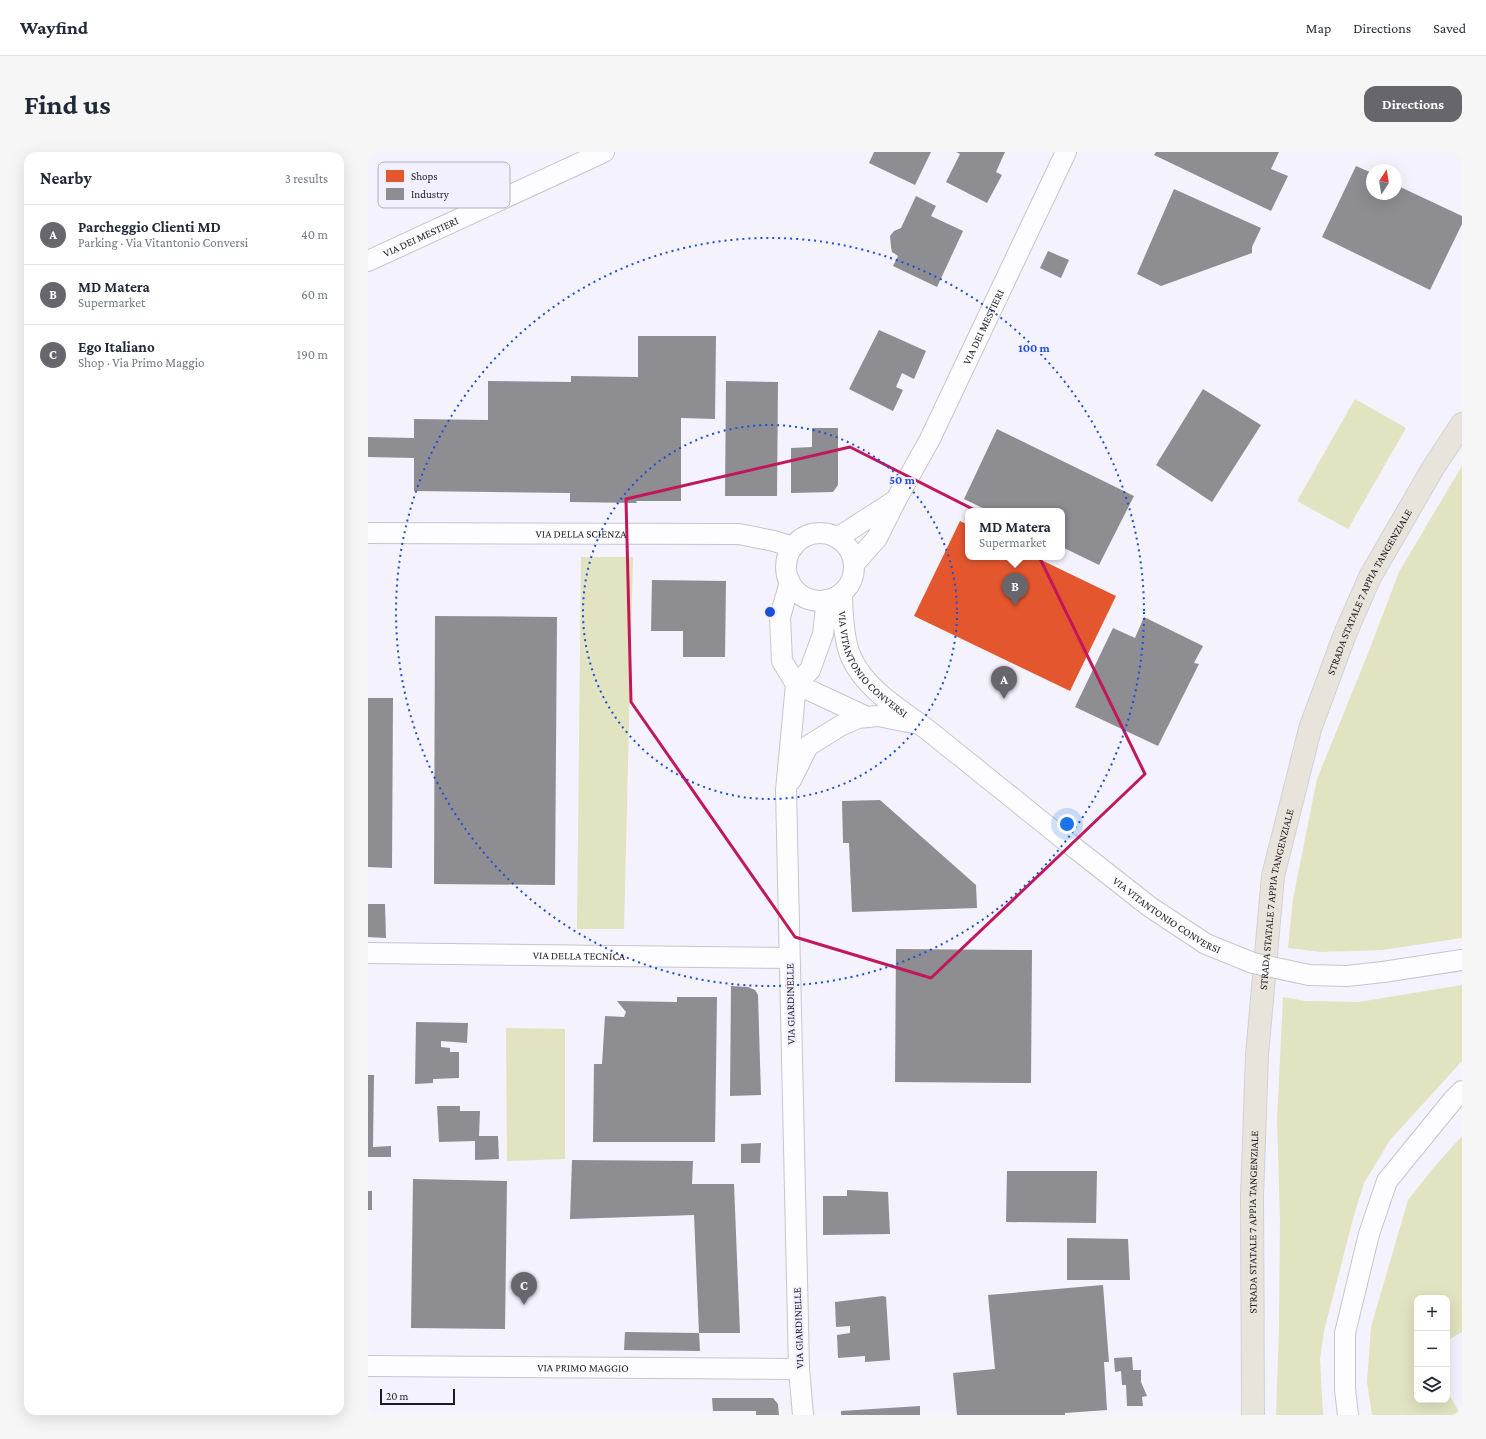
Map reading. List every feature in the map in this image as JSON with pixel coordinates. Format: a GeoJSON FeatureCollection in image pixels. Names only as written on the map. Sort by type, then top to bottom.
{"type":"FeatureCollection","features":[{"type":"Feature","properties":{"kind":"highway","name":"STRADA STATALE 7 APPIA TANGENZIALE"},"geometry":{"type":"LineString","coordinates":[[1253,1415],[1252,1196],[1256,1063],[1273,876],[1310,729],[1345,634],[1370,577],[1434,468],[1462,424]]}},
{"type":"Feature","properties":{"kind":"street","name":"VIA DEI MESTIERI"},"geometry":{"type":"LineString","coordinates":[[510,195],[604,152]]}},
{"type":"Feature","properties":{"kind":"street","name":"VIA DEI MESTIERI"},"geometry":{"type":"LineString","coordinates":[[854,564],[877,538],[930,439],[1066,152]]}},
{"type":"Feature","properties":{"kind":"street","name":"VIA DEI MESTIERI"},"geometry":{"type":"LineString","coordinates":[[368,261],[483,208]]}},
{"type":"Feature","properties":{"kind":"street","name":"VIA DEI MESTIERI"},"geometry":{"type":"LineString","coordinates":[[837,538],[896,500]]}},
{"type":"Feature","properties":{"kind":"street","name":"VIA DELLA SCIENZA"},"geometry":{"type":"LineString","coordinates":[[368,533],[739,534],[774,541],[793,547]]}},
{"type":"Feature","properties":{"kind":"street"},"geometry":{"type":"LineString","coordinates":[[815,534],[826,534],[837,538],[846,544],[852,554],[854,575],[849,585],[835,597],[816,601],[805,598],[796,591],[790,582],[786,566],[789,554],[793,547],[804,538],[815,534]]}},
{"type":"Feature","properties":{"kind":"street"},"geometry":{"type":"LineString","coordinates":[[790,582],[780,617],[782,661],[796,684],[867,717]]}},
{"type":"Feature","properties":{"kind":"street"},"geometry":{"type":"LineString","coordinates":[[796,684],[810,670],[835,597]]}},
{"type":"Feature","properties":{"kind":"street","name":"VIA VITANTONIO CONVERSI"},"geometry":{"type":"LineString","coordinates":[[835,597],[842,612],[846,638],[852,659],[864,677],[883,697],[921,725],[1071,846],[1150,907],[1206,944],[1254,963],[1309,975],[1346,976],[1462,960]]}},
{"type":"Feature","properties":{"kind":"street","name":"VIA GIARDINELLE"},"geometry":{"type":"LineString","coordinates":[[796,684],[786,790],[799,1368],[803,1415]]}},
{"type":"Feature","properties":{"kind":"street","name":"VIA VITANTONIO CONVERSI"},"geometry":{"type":"LineString","coordinates":[[786,790],[808,746],[840,726],[858,718],[878,716],[921,725]]}},
{"type":"Feature","properties":{"kind":"street","name":"VIA DELLA TECNICA"},"geometry":{"type":"LineString","coordinates":[[368,953],[789,958]]}},
{"type":"Feature","properties":{"kind":"street"},"geometry":{"type":"LineString","coordinates":[[1348,1415],[1345,1389],[1345,1333],[1369,1234],[1387,1181],[1462,1091]]}},
{"type":"Feature","properties":{"kind":"street","name":"VIA PRIMO MAGGIO"},"geometry":{"type":"LineString","coordinates":[[368,1366],[799,1368]]}},
{"type":"Feature","properties":{"kind":"highlighted area"},"geometry":{"type":"Polygon","coordinates":[[[850,447],[1030,538],[1145,774],[931,978],[795,937],[631,702],[626,499],[850,447]]]}},
{"type":"Feature","properties":{"kind":"green space"},"geometry":{"type":"Polygon","coordinates":[[[1355,399],[1406,428],[1348,529],[1297,501],[1355,399]]]}},
{"type":"Feature","properties":{"kind":"green space"},"geometry":{"type":"Polygon","coordinates":[[[1462,466],[1462,938],[1382,950],[1322,952],[1288,948],[1293,899],[1317,779],[1399,572],[1462,466]]]}},
{"type":"Feature","properties":{"kind":"green space"},"geometry":{"type":"Polygon","coordinates":[[[581,557],[633,557],[624,929],[577,929],[581,557]]]}},
{"type":"Feature","properties":{"kind":"green space"},"geometry":{"type":"Polygon","coordinates":[[[1462,985],[1462,1061],[1390,1140],[1364,1183],[1354,1215],[1324,1331],[1320,1359],[1323,1415],[1276,1415],[1279,1328],[1280,1219],[1277,1121],[1283,997],[1305,1001],[1359,1002],[1462,985]]]}},
{"type":"Feature","properties":{"kind":"green space"},"geometry":{"type":"Polygon","coordinates":[[[506,1028],[565,1029],[565,1159],[507,1161],[506,1028]]]}},
{"type":"Feature","properties":{"kind":"green space"},"geometry":{"type":"Polygon","coordinates":[[[1462,1136],[1462,1332],[1450,1339],[1450,1295],[1414,1295],[1414,1403],[1450,1403],[1450,1396],[1461,1415],[1372,1415],[1367,1382],[1371,1327],[1408,1200],[1435,1166],[1462,1136]]]}},
{"type":"Feature","properties":{"kind":"building: Shops"},"geometry":{"type":"Polygon","coordinates":[[[960,521],[965,524],[965,560],[1041,560],[1116,596],[1070,691],[914,616],[960,521]]]}},
{"type":"Feature","properties":{"kind":"building: Industry"},"geometry":{"type":"Polygon","coordinates":[[[874,152],[931,152],[915,185],[869,163],[874,152]]]}},
{"type":"Feature","properties":{"kind":"building: Industry"},"geometry":{"type":"Polygon","coordinates":[[[956,152],[1005,152],[996,172],[1002,175],[987,203],[946,182],[960,154],[956,152]]]}},
{"type":"Feature","properties":{"kind":"building: Industry"},"geometry":{"type":"Polygon","coordinates":[[[1156,152],[1279,152],[1271,169],[1288,176],[1271,211],[1154,155],[1156,152]]]}},
{"type":"Feature","properties":{"kind":"building: Industry"},"geometry":{"type":"Polygon","coordinates":[[[1356,166],[1366,170],[1366,200],[1402,200],[1402,188],[1462,216],[1462,224],[1430,290],[1322,237],[1356,166]]]}},
{"type":"Feature","properties":{"kind":"building: Industry"},"geometry":{"type":"Polygon","coordinates":[[[1174,189],[1261,228],[1252,247],[1252,253],[1161,286],[1137,274],[1174,189]]]}},
{"type":"Feature","properties":{"kind":"building: Industry"},"geometry":{"type":"Polygon","coordinates":[[[916,196],[936,206],[931,216],[963,231],[937,287],[893,266],[898,256],[892,252],[890,236],[894,231],[901,228],[916,196]]]}},
{"type":"Feature","properties":{"kind":"building: Industry"},"geometry":{"type":"Polygon","coordinates":[[[1048,251],[1069,260],[1061,278],[1040,268],[1048,251]]]}},
{"type":"Feature","properties":{"kind":"building: Industry"},"geometry":{"type":"Polygon","coordinates":[[[879,330],[926,351],[914,379],[902,373],[896,387],[903,390],[893,411],[849,389],[879,330]]]}},
{"type":"Feature","properties":{"kind":"building: Industry"},"geometry":{"type":"Polygon","coordinates":[[[638,336],[716,336],[715,419],[681,418],[681,501],[636,501],[637,503],[570,502],[570,493],[414,491],[414,458],[368,457],[368,437],[414,438],[414,419],[488,420],[488,381],[571,382],[571,376],[638,377],[638,336]]]}},
{"type":"Feature","properties":{"kind":"building: Industry"},"geometry":{"type":"Polygon","coordinates":[[[726,381],[778,382],[777,496],[725,496],[726,381]]]}},
{"type":"Feature","properties":{"kind":"building: Industry"},"geometry":{"type":"Polygon","coordinates":[[[1203,389],[1261,425],[1212,502],[1156,465],[1203,389]]]}},
{"type":"Feature","properties":{"kind":"building: Industry"},"geometry":{"type":"Polygon","coordinates":[[[812,428],[838,428],[838,485],[833,492],[791,493],[791,448],[812,447],[812,428]]]}},
{"type":"Feature","properties":{"kind":"building: Industry"},"geometry":{"type":"Polygon","coordinates":[[[997,429],[1134,496],[1099,565],[1065,548],[1065,508],[983,508],[964,499],[997,429]]]}},
{"type":"Feature","properties":{"kind":"building: Industry"},"geometry":{"type":"Polygon","coordinates":[[[652,580],[726,581],[725,657],[683,657],[683,631],[651,631],[652,580]]]}},
{"type":"Feature","properties":{"kind":"building: Industry"},"geometry":{"type":"Polygon","coordinates":[[[435,616],[557,617],[555,885],[434,884],[435,616]]]}},
{"type":"Feature","properties":{"kind":"building: Industry"},"geometry":{"type":"Polygon","coordinates":[[[1144,617],[1203,646],[1194,663],[1199,664],[1158,746],[1075,707],[1113,628],[1135,638],[1144,617]]]}},
{"type":"Feature","properties":{"kind":"building: Industry"},"geometry":{"type":"Polygon","coordinates":[[[368,698],[393,698],[392,868],[368,867],[368,698]]]}},
{"type":"Feature","properties":{"kind":"building: Industry"},"geometry":{"type":"Polygon","coordinates":[[[880,800],[976,885],[977,908],[852,912],[849,843],[843,843],[842,801],[880,800]]]}},
{"type":"Feature","properties":{"kind":"building: Industry"},"geometry":{"type":"Polygon","coordinates":[[[368,904],[385,904],[386,938],[368,937],[368,904]]]}},
{"type":"Feature","properties":{"kind":"building: Industry"},"geometry":{"type":"Polygon","coordinates":[[[896,949],[1032,950],[1031,1083],[895,1082],[896,949]]]}},
{"type":"Feature","properties":{"kind":"building: Industry"},"geometry":{"type":"Polygon","coordinates":[[[731,986],[748,987],[755,990],[758,995],[761,1095],[730,1096],[731,986]]]}},
{"type":"Feature","properties":{"kind":"building: Industry"},"geometry":{"type":"Polygon","coordinates":[[[677,997],[717,997],[715,1142],[593,1142],[594,1064],[602,1064],[605,1016],[624,1017],[626,1012],[617,1001],[677,1002],[677,997]]]}},
{"type":"Feature","properties":{"kind":"building: Industry"},"geometry":{"type":"Polygon","coordinates":[[[416,1022],[468,1023],[467,1043],[441,1041],[441,1047],[450,1048],[450,1052],[459,1052],[459,1078],[433,1079],[433,1083],[415,1084],[416,1022]]]}},
{"type":"Feature","properties":{"kind":"building: Industry"},"geometry":{"type":"Polygon","coordinates":[[[368,1075],[374,1075],[373,1147],[391,1146],[391,1157],[368,1157],[368,1075]]]}},
{"type":"Feature","properties":{"kind":"building: Industry"},"geometry":{"type":"Polygon","coordinates":[[[437,1106],[460,1106],[460,1111],[480,1111],[479,1136],[498,1136],[499,1159],[475,1160],[475,1141],[439,1142],[437,1106]]]}},
{"type":"Feature","properties":{"kind":"building: Industry"},"geometry":{"type":"Polygon","coordinates":[[[761,1143],[760,1163],[741,1163],[741,1144],[761,1143]]]}},
{"type":"Feature","properties":{"kind":"building: Industry"},"geometry":{"type":"Polygon","coordinates":[[[572,1160],[693,1161],[692,1184],[734,1184],[740,1333],[699,1333],[694,1215],[570,1219],[572,1160]]]}},
{"type":"Feature","properties":{"kind":"building: Industry"},"geometry":{"type":"Polygon","coordinates":[[[1007,1171],[1097,1171],[1096,1223],[1006,1222],[1007,1171]]]}},
{"type":"Feature","properties":{"kind":"building: Industry"},"geometry":{"type":"Polygon","coordinates":[[[413,1179],[507,1181],[505,1329],[411,1328],[413,1179]]]}},
{"type":"Feature","properties":{"kind":"building: Industry"},"geometry":{"type":"Polygon","coordinates":[[[847,1190],[888,1192],[890,1234],[823,1235],[823,1196],[847,1196],[847,1190]]]}},
{"type":"Feature","properties":{"kind":"building: Industry"},"geometry":{"type":"Polygon","coordinates":[[[368,1191],[372,1191],[372,1210],[368,1210],[368,1191]]]}},
{"type":"Feature","properties":{"kind":"building: Industry"},"geometry":{"type":"Polygon","coordinates":[[[1067,1238],[1128,1239],[1130,1280],[1067,1280],[1067,1238]]]}},
{"type":"Feature","properties":{"kind":"building: Industry"},"geometry":{"type":"Polygon","coordinates":[[[1103,1285],[1109,1362],[1104,1362],[1107,1410],[1065,1413],[1065,1415],[957,1415],[953,1373],[995,1369],[988,1295],[1103,1285]]]}},
{"type":"Feature","properties":{"kind":"building: Industry"},"geometry":{"type":"Polygon","coordinates":[[[883,1296],[886,1297],[890,1360],[865,1362],[865,1356],[838,1358],[837,1335],[850,1333],[850,1326],[836,1327],[835,1302],[883,1296]]]}},
{"type":"Feature","properties":{"kind":"building: Industry"},"geometry":{"type":"Polygon","coordinates":[[[625,1332],[699,1333],[700,1351],[624,1350],[625,1332]]]}},
{"type":"Feature","properties":{"kind":"building: Industry"},"geometry":{"type":"Polygon","coordinates":[[[1132,1357],[1133,1370],[1141,1370],[1141,1382],[1147,1396],[1142,1397],[1143,1406],[1127,1406],[1126,1385],[1122,1385],[1121,1371],[1115,1372],[1114,1358],[1132,1357]]]}},
{"type":"Feature","properties":{"kind":"building: Industry"},"geometry":{"type":"Polygon","coordinates":[[[712,1398],[773,1398],[778,1404],[779,1415],[756,1415],[756,1411],[713,1411],[712,1398]]]}},
{"type":"Feature","properties":{"kind":"building: Industry"},"geometry":{"type":"Polygon","coordinates":[[[920,1406],[920,1415],[841,1415],[841,1411],[920,1406]]]}},
{"type":"Feature","properties":{"kind":"place","name":"MD Matera"},"geometry":{"type":"Point","coordinates":[1015,606]}},
{"type":"Feature","properties":{"kind":"place","name":"Parcheggio Clienti MD"},"geometry":{"type":"Point","coordinates":[1004,699]}},
{"type":"Feature","properties":{"kind":"place","name":"Ego Italiano"},"geometry":{"type":"Point","coordinates":[524,1305]}}]}
